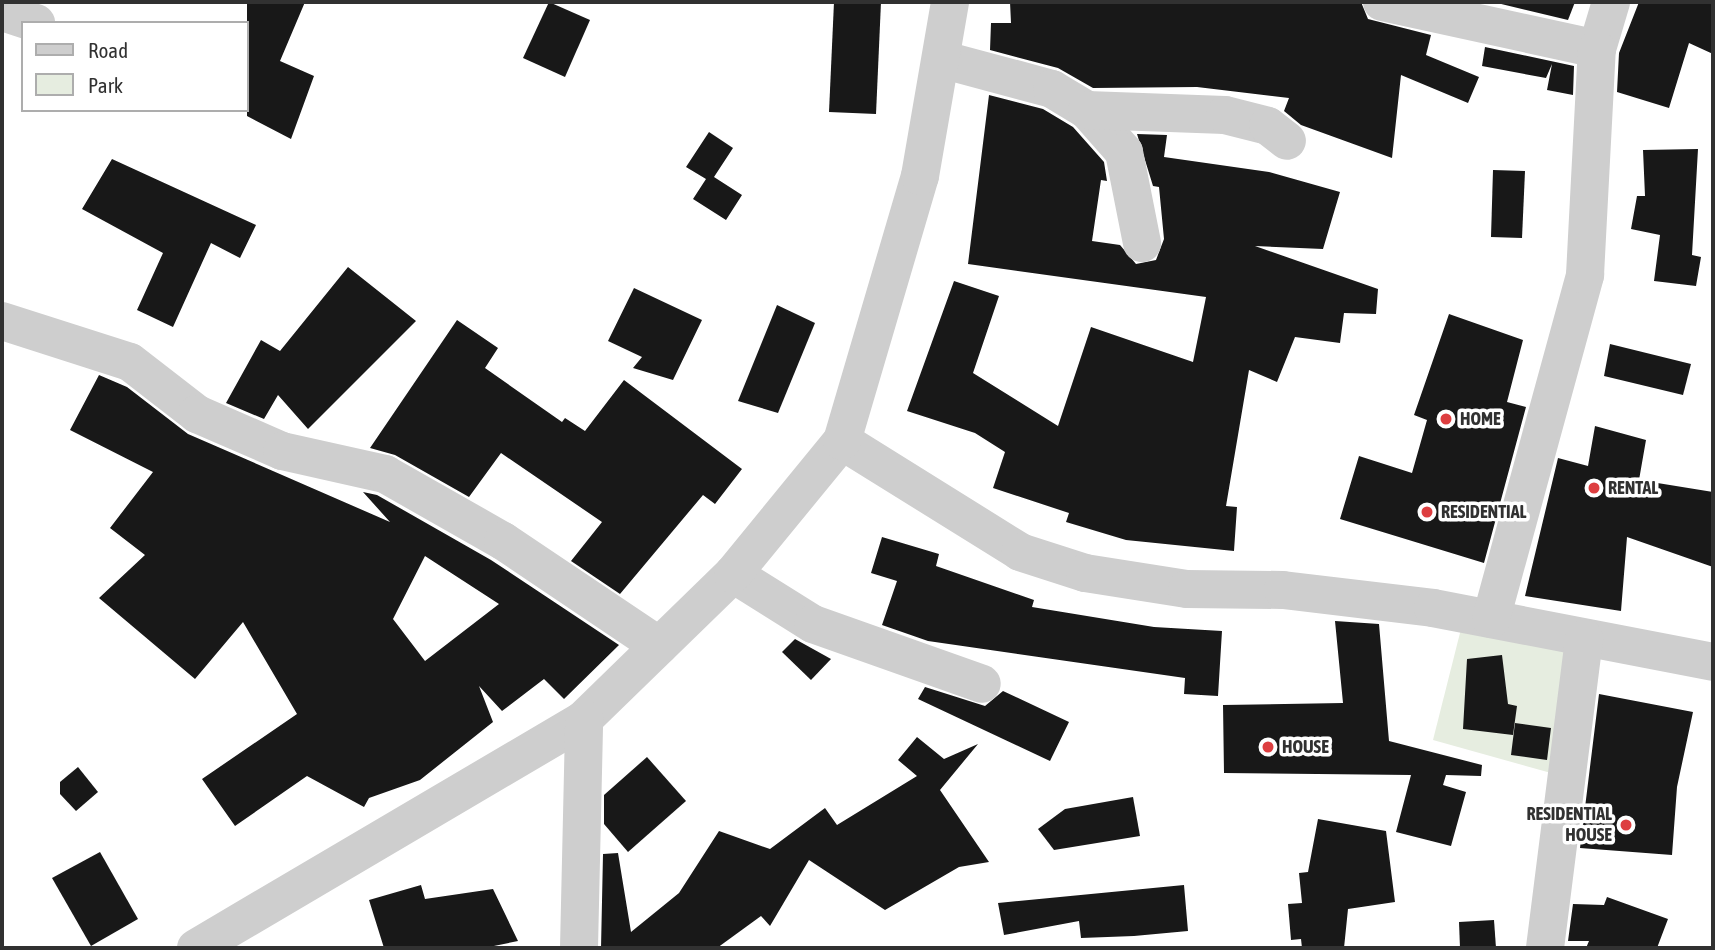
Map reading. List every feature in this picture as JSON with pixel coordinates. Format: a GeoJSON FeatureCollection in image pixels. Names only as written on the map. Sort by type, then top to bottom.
{"type":"FeatureCollection","features":[{"type":"Feature","properties":{"kind":"street"},"geometry":{"type":"LineString","coordinates":[[196,948],[584,719],[733,574],[842,441],[920,176],[944,60],[950,2]]}},
{"type":"Feature","properties":{"kind":"street"},"geometry":{"type":"LineString","coordinates":[[1382,2],[1597,49]]}},
{"type":"Feature","properties":{"kind":"street"},"geometry":{"type":"LineString","coordinates":[[1491,619],[1585,275],[1597,49],[1611,2]]}},
{"type":"Feature","properties":{"kind":"street"},"geometry":{"type":"LineString","coordinates":[[2,12],[30,21]]}},
{"type":"Feature","properties":{"kind":"street"},"geometry":{"type":"LineString","coordinates":[[944,60],[1052,89],[1087,110],[1124,152],[1142,243]]}},
{"type":"Feature","properties":{"kind":"street"},"geometry":{"type":"LineString","coordinates":[[1087,110],[1225,115],[1268,126],[1287,141]]}},
{"type":"Feature","properties":{"kind":"street"},"geometry":{"type":"LineString","coordinates":[[2,321],[130,362],[197,414],[282,452],[385,474],[503,541],[659,646]]}},
{"type":"Feature","properties":{"kind":"street"},"geometry":{"type":"LineString","coordinates":[[842,441],[1020,552],[1086,573],[1186,589],[1283,590],[1491,619],[1713,662]]}},
{"type":"Feature","properties":{"kind":"street"},"geometry":{"type":"LineString","coordinates":[[733,574],[813,624],[982,684]]}},
{"type":"Feature","properties":{"kind":"street"},"geometry":{"type":"LineString","coordinates":[[1545,948],[1584,638]]}},
{"type":"Feature","properties":{"kind":"street"},"geometry":{"type":"LineString","coordinates":[[579,948],[584,719]]}},
{"type":"Feature","properties":{"kind":"green space"},"geometry":{"type":"Polygon","coordinates":[[[1462,625],[1573,652],[1551,773],[1433,740],[1462,625]]]}},
{"type":"Feature","properties":{"kind":"building"},"geometry":{"type":"Polygon","coordinates":[[[247,2],[305,2],[280,61],[314,76],[291,139],[247,116],[247,2]]]}},
{"type":"Feature","properties":{"kind":"building"},"geometry":{"type":"Polygon","coordinates":[[[549,2],[590,20],[565,77],[523,58],[549,2]]]}},
{"type":"Feature","properties":{"kind":"building"},"geometry":{"type":"Polygon","coordinates":[[[834,2],[881,2],[876,114],[829,112],[834,2]]]}},
{"type":"Feature","properties":{"kind":"building"},"geometry":{"type":"Polygon","coordinates":[[[1010,2],[1361,2],[1368,19],[1431,35],[1426,55],[1479,77],[1468,103],[1401,75],[1392,158],[1301,125],[1284,111],[1289,98],[1197,87],[1093,88],[1058,68],[990,50],[991,23],[1011,23],[1010,2]]]}},
{"type":"Feature","properties":{"kind":"building"},"geometry":{"type":"Polygon","coordinates":[[[1493,2],[1575,2],[1568,20],[1493,2]]]}},
{"type":"Feature","properties":{"kind":"building"},"geometry":{"type":"Polygon","coordinates":[[[1639,2],[1713,2],[1713,54],[1689,43],[1669,108],[1617,92],[1619,53],[1639,2]]]}},
{"type":"Feature","properties":{"kind":"building"},"geometry":{"type":"Polygon","coordinates":[[[1485,47],[1574,66],[1573,95],[1547,90],[1552,64],[1546,78],[1482,66],[1485,47]]]}},
{"type":"Feature","properties":{"kind":"building"},"geometry":{"type":"Polygon","coordinates":[[[989,95],[1043,109],[1073,127],[1104,162],[1107,181],[1101,180],[1092,241],[1120,245],[1136,264],[1156,260],[1164,239],[1159,187],[1153,186],[1137,134],[1167,135],[1164,157],[1269,172],[1340,192],[1323,249],[1255,246],[1378,289],[1376,314],[1344,313],[1340,343],[1295,337],[1277,382],[1249,370],[1226,506],[1237,507],[1234,551],[1126,540],[1066,522],[1069,513],[993,488],[1005,452],[975,433],[907,411],[954,281],[999,296],[973,373],[1058,426],[1091,327],[1193,362],[1206,297],[968,264],[989,95]]]}},
{"type":"Feature","properties":{"kind":"building"},"geometry":{"type":"Polygon","coordinates":[[[709,132],[733,148],[714,177],[742,195],[726,220],[693,199],[706,179],[686,167],[709,132]]]}},
{"type":"Feature","properties":{"kind":"building"},"geometry":{"type":"Polygon","coordinates":[[[1698,149],[1692,255],[1701,257],[1696,286],[1654,281],[1660,235],[1631,229],[1637,196],[1645,196],[1643,150],[1698,149]]]}},
{"type":"Feature","properties":{"kind":"building"},"geometry":{"type":"Polygon","coordinates":[[[112,159],[256,225],[240,258],[211,243],[173,327],[137,310],[163,253],[82,209],[112,159]]]}},
{"type":"Feature","properties":{"kind":"building"},"geometry":{"type":"Polygon","coordinates":[[[1493,170],[1525,171],[1522,238],[1491,237],[1493,170]]]}},
{"type":"Feature","properties":{"kind":"building"},"geometry":{"type":"Polygon","coordinates":[[[348,267],[416,321],[308,429],[278,395],[264,419],[226,403],[261,340],[280,351],[348,267]]]}},
{"type":"Feature","properties":{"kind":"building"},"geometry":{"type":"Polygon","coordinates":[[[634,288],[702,320],[673,380],[633,368],[642,357],[608,341],[634,288]]]}},
{"type":"Feature","properties":{"kind":"building"},"geometry":{"type":"Polygon","coordinates":[[[777,305],[815,323],[778,413],[738,401],[777,305]]]}},
{"type":"Feature","properties":{"kind":"building"},"geometry":{"type":"Polygon","coordinates":[[[1449,314],[1523,340],[1507,402],[1526,407],[1484,563],[1340,519],[1359,456],[1412,473],[1427,420],[1414,415],[1449,314]]]}},
{"type":"Feature","properties":{"kind":"building"},"geometry":{"type":"Polygon","coordinates":[[[457,320],[498,348],[485,368],[562,422],[565,418],[585,431],[624,380],[742,469],[715,504],[703,495],[620,594],[571,561],[602,522],[501,453],[469,497],[395,455],[370,448],[457,320]]]}},
{"type":"Feature","properties":{"kind":"building"},"geometry":{"type":"Polygon","coordinates":[[[1610,344],[1691,364],[1683,395],[1604,376],[1610,344]]]}},
{"type":"Feature","properties":{"kind":"building"},"geometry":{"type":"Polygon","coordinates":[[[99,375],[127,387],[188,434],[390,522],[363,492],[377,495],[491,560],[619,645],[564,699],[544,679],[502,711],[479,686],[493,722],[420,780],[369,798],[364,807],[307,776],[235,826],[202,779],[297,714],[243,622],[195,679],[99,598],[145,555],[110,528],[153,472],[70,430],[99,375]],[[425,556],[393,619],[425,661],[499,604],[425,556]]]}},
{"type":"Feature","properties":{"kind":"building"},"geometry":{"type":"Polygon","coordinates":[[[1595,426],[1646,440],[1639,480],[1713,492],[1713,567],[1627,537],[1621,611],[1525,596],[1558,458],[1588,466],[1595,426]]]}},
{"type":"Feature","properties":{"kind":"building"},"geometry":{"type":"Polygon","coordinates":[[[882,537],[939,554],[936,566],[1034,600],[1032,607],[1154,627],[1222,631],[1218,696],[1184,694],[1185,678],[928,641],[882,625],[897,581],[871,573],[882,537]]]}},
{"type":"Feature","properties":{"kind":"building"},"geometry":{"type":"Polygon","coordinates":[[[1335,621],[1379,624],[1389,741],[1482,765],[1481,776],[1446,775],[1443,785],[1466,792],[1451,846],[1396,832],[1411,775],[1224,773],[1223,705],[1343,703],[1335,621]]]}},
{"type":"Feature","properties":{"kind":"building"},"geometry":{"type":"Polygon","coordinates":[[[795,639],[831,659],[811,680],[782,652],[795,639]]]}},
{"type":"Feature","properties":{"kind":"building"},"geometry":{"type":"Polygon","coordinates":[[[1502,655],[1508,704],[1517,706],[1513,735],[1463,729],[1467,659],[1502,655]]]}},
{"type":"Feature","properties":{"kind":"building"},"geometry":{"type":"Polygon","coordinates":[[[925,687],[985,706],[1003,691],[1069,722],[1050,761],[918,699],[925,687]]]}},
{"type":"Feature","properties":{"kind":"building"},"geometry":{"type":"Polygon","coordinates":[[[1599,694],[1693,712],[1677,787],[1672,855],[1580,848],[1599,694]]]}},
{"type":"Feature","properties":{"kind":"building"},"geometry":{"type":"Polygon","coordinates":[[[1515,723],[1551,728],[1547,760],[1511,755],[1515,723]]]}},
{"type":"Feature","properties":{"kind":"building"},"geometry":{"type":"Polygon","coordinates":[[[917,737],[944,759],[978,744],[940,790],[989,862],[959,867],[885,910],[809,860],[770,926],[761,916],[717,948],[601,948],[603,854],[618,853],[631,932],[679,893],[719,831],[770,849],[825,808],[837,825],[917,776],[898,760],[917,737]]]}},
{"type":"Feature","properties":{"kind":"building"},"geometry":{"type":"Polygon","coordinates":[[[647,757],[686,801],[628,852],[604,824],[604,795],[647,757]]]}},
{"type":"Feature","properties":{"kind":"building"},"geometry":{"type":"Polygon","coordinates":[[[78,767],[98,792],[76,811],[60,794],[60,782],[78,767]]]}},
{"type":"Feature","properties":{"kind":"building"},"geometry":{"type":"Polygon","coordinates":[[[1133,797],[1140,836],[1054,850],[1038,829],[1065,809],[1133,797]]]}},
{"type":"Feature","properties":{"kind":"building"},"geometry":{"type":"Polygon","coordinates":[[[1318,819],[1386,831],[1395,902],[1348,909],[1344,948],[1302,948],[1301,939],[1291,940],[1288,904],[1302,903],[1299,873],[1308,872],[1318,819]]]}},
{"type":"Feature","properties":{"kind":"building"},"geometry":{"type":"Polygon","coordinates":[[[100,852],[138,919],[91,946],[52,878],[100,852]]]}},
{"type":"Feature","properties":{"kind":"building"},"geometry":{"type":"Polygon","coordinates":[[[421,885],[425,899],[493,889],[518,941],[484,948],[384,948],[369,900],[421,885]]]}},
{"type":"Feature","properties":{"kind":"building"},"geometry":{"type":"Polygon","coordinates":[[[1184,885],[1188,931],[1081,938],[1079,921],[1004,935],[998,903],[1184,885]]]}},
{"type":"Feature","properties":{"kind":"building"},"geometry":{"type":"Polygon","coordinates":[[[1607,897],[1668,919],[1657,948],[1586,948],[1589,941],[1568,941],[1573,904],[1604,905],[1607,897]]]}},
{"type":"Feature","properties":{"kind":"building"},"geometry":{"type":"Polygon","coordinates":[[[1494,920],[1496,948],[1460,948],[1459,922],[1494,920]]]}},
{"type":"Feature","properties":{"kind":"place","name":"HOME"},"geometry":{"type":"Point","coordinates":[1446,419]}},
{"type":"Feature","properties":{"kind":"place","name":"RENTAL"},"geometry":{"type":"Point","coordinates":[1594,488]}},
{"type":"Feature","properties":{"kind":"place","name":"RESIDENTIAL"},"geometry":{"type":"Point","coordinates":[1427,512]}},
{"type":"Feature","properties":{"kind":"place","name":"HOUSE"},"geometry":{"type":"Point","coordinates":[1268,747]}},
{"type":"Feature","properties":{"kind":"place","name":"RESIDENTIAL HOUSE"},"geometry":{"type":"Point","coordinates":[1626,825]}}]}
